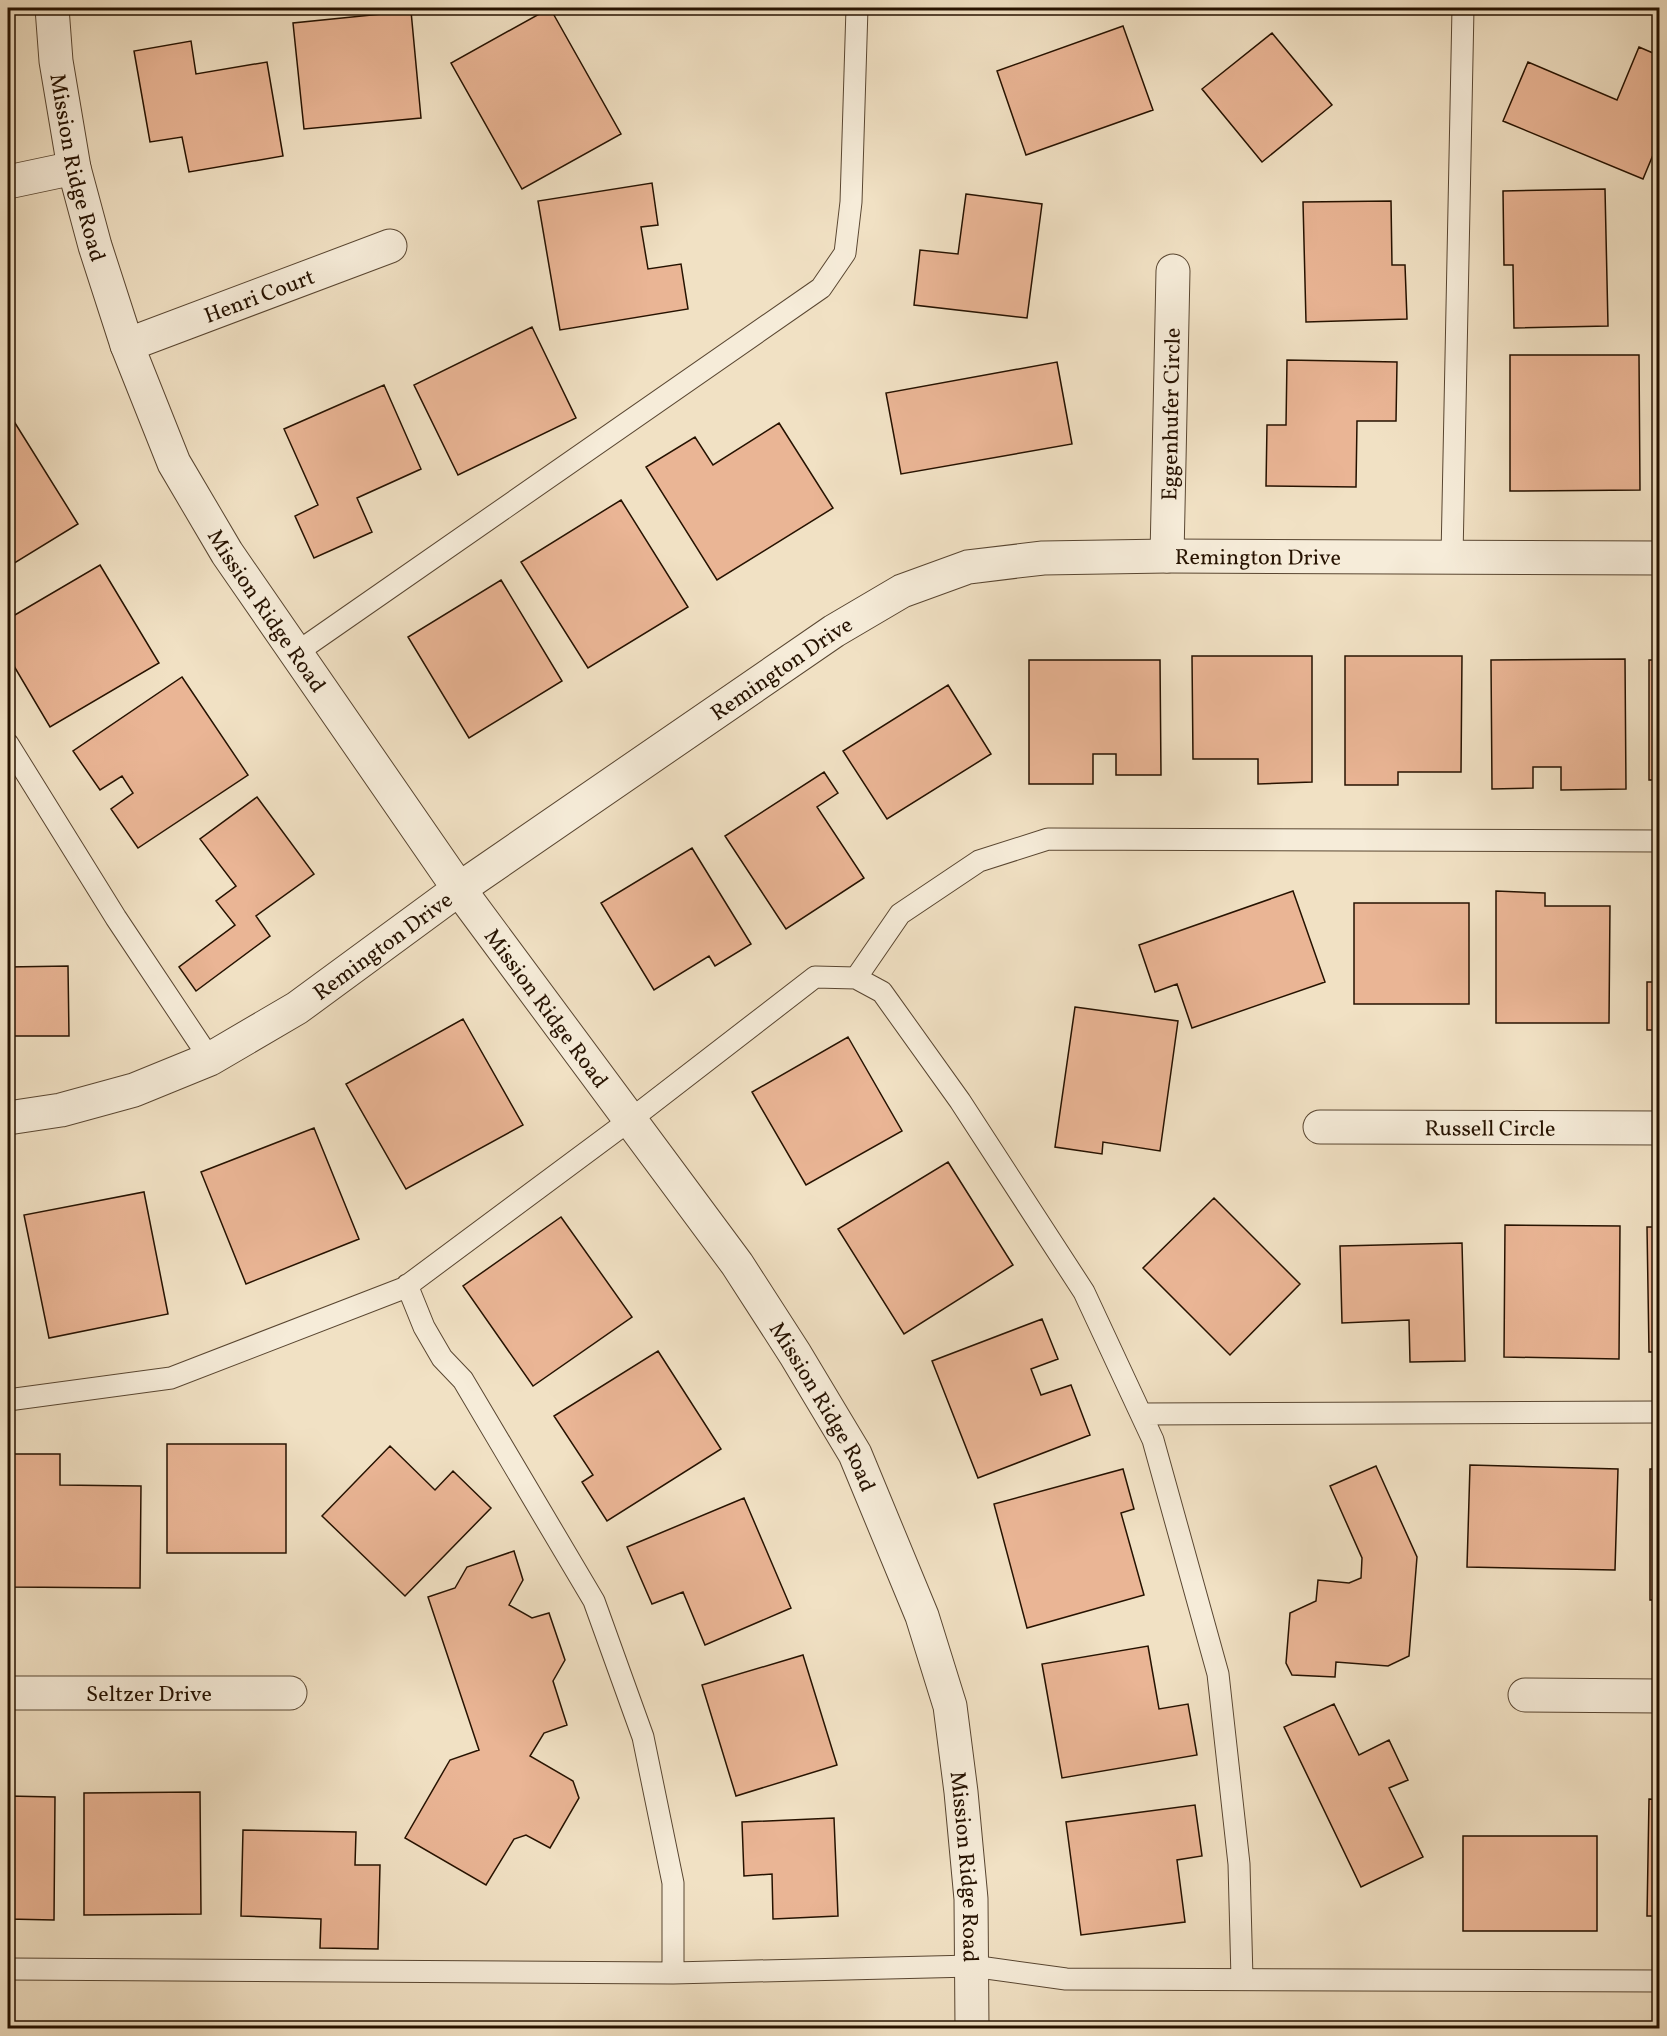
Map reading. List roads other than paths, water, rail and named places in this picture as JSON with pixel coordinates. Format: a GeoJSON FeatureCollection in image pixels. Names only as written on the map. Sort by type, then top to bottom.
{"type":"FeatureCollection","features":[{"type":"Feature","properties":{"kind":"street","name":"Mission Ridge Road"},"geometry":{"type":"LineString","coordinates":[[52,8],[56,61],[74,168],[95,246],[127,345],[174,464],[227,553],[459,889],[737,1264],[855,1454],[922,1616],[950,1706],[970,1888],[972,2028]]}},
{"type":"Feature","properties":{"kind":"street"},"geometry":{"type":"LineString","coordinates":[[8,182],[74,168]]}},
{"type":"Feature","properties":{"kind":"street","name":"Henri Court"},"geometry":{"type":"LineString","coordinates":[[127,345],[390,246]]}},
{"type":"Feature","properties":{"kind":"street","name":"Eggenhufer Circle"},"geometry":{"type":"LineString","coordinates":[[1167,556],[1173,271]]}},
{"type":"Feature","properties":{"kind":"street","name":"Remington Drive"},"geometry":{"type":"LineString","coordinates":[[8,1118],[61,1110],[134,1090],[210,1059],[297,1008],[459,889],[834,631],[902,591],[968,567],[1044,558],[1167,556],[1659,558]]}},
{"type":"Feature","properties":{"kind":"street","name":"Russell Circle"},"geometry":{"type":"LineString","coordinates":[[1320,1127],[1659,1128]]}},
{"type":"Feature","properties":{"kind":"street","name":"Seltzer Drive"},"geometry":{"type":"LineString","coordinates":[[8,1693],[290,1693]]}},
{"type":"Feature","properties":{"kind":"street"},"geometry":{"type":"LineString","coordinates":[[1525,1695],[1659,1696]]}},
{"type":"Feature","properties":{"kind":"lane"},"geometry":{"type":"LineString","coordinates":[[296,653],[821,288],[844,253],[851,202],[857,8]]}},
{"type":"Feature","properties":{"kind":"lane"},"geometry":{"type":"LineString","coordinates":[[1452,557],[1463,8]]}},
{"type":"Feature","properties":{"kind":"lane"},"geometry":{"type":"LineString","coordinates":[[8,744],[116,918],[210,1059]]}},
{"type":"Feature","properties":{"kind":"lane"},"geometry":{"type":"LineString","coordinates":[[856,978],[900,914],[979,861],[1048,840],[1659,841]]}},
{"type":"Feature","properties":{"kind":"lane"},"geometry":{"type":"LineString","coordinates":[[8,1400],[171,1378],[407,1285],[630,1120],[815,977],[856,978],[882,992],[973,1121],[1084,1292],[1153,1440],[1218,1674],[1239,1864],[1242,1979]]}},
{"type":"Feature","properties":{"kind":"lane"},"geometry":{"type":"LineString","coordinates":[[407,1285],[442,1358],[463,1380],[594,1601],[643,1737],[673,1883],[673,1973]]}},
{"type":"Feature","properties":{"kind":"lane"},"geometry":{"type":"LineString","coordinates":[[1141,1414],[1659,1412]]}},
{"type":"Feature","properties":{"kind":"lane"},"geometry":{"type":"LineString","coordinates":[[8,1969],[673,1973],[972,1966],[1066,1979],[1659,1981]]}}]}
